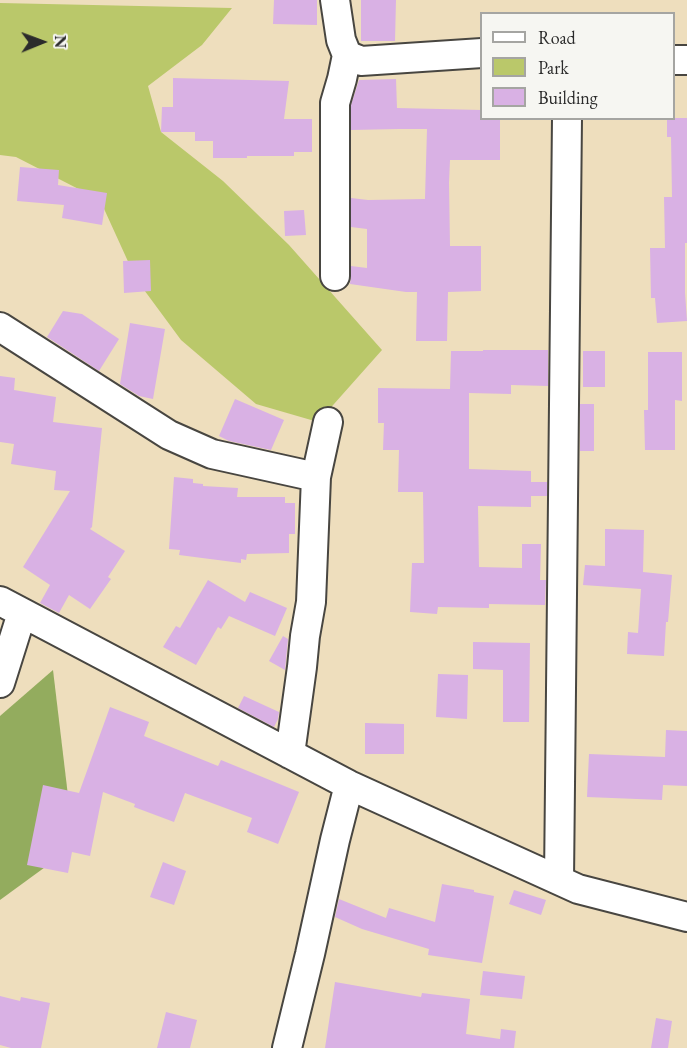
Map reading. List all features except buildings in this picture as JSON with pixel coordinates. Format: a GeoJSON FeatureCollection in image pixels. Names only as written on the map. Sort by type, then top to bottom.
{"type":"FeatureCollection","features":[{"type":"Feature","properties":{"kind":"street"},"geometry":{"type":"LineString","coordinates":[[335,0],[341,40],[347,55],[335,103],[335,276]]}},
{"type":"Feature","properties":{"kind":"street"},"geometry":{"type":"LineString","coordinates":[[347,55],[361,61],[480,53]]}},
{"type":"Feature","properties":{"kind":"street"},"geometry":{"type":"LineString","coordinates":[[559,879],[567,120]]}},
{"type":"Feature","properties":{"kind":"street"},"geometry":{"type":"LineString","coordinates":[[0,327],[169,435],[212,454],[316,477]]}},
{"type":"Feature","properties":{"kind":"street"},"geometry":{"type":"LineString","coordinates":[[290,753],[311,602],[316,477],[328,422]]}},
{"type":"Feature","properties":{"kind":"street"},"geometry":{"type":"LineString","coordinates":[[0,683],[11,607],[349,785],[578,889],[687,917]]}},
{"type":"Feature","properties":{"kind":"street"},"geometry":{"type":"LineString","coordinates":[[286,1048],[349,785]]}},
{"type":"Feature","properties":{"kind":"green space"},"geometry":{"type":"Polygon","coordinates":[[[0,3],[232,8],[202,45],[148,86],[161,132],[223,181],[289,245],[382,350],[318,422],[256,404],[181,340],[136,279],[100,200],[16,157],[0,155],[0,3]]]}},
{"type":"Feature","properties":{"kind":"green space"},"geometry":{"type":"Polygon","coordinates":[[[53,670],[74,846],[0,900],[0,716],[53,670]]]}}]}
